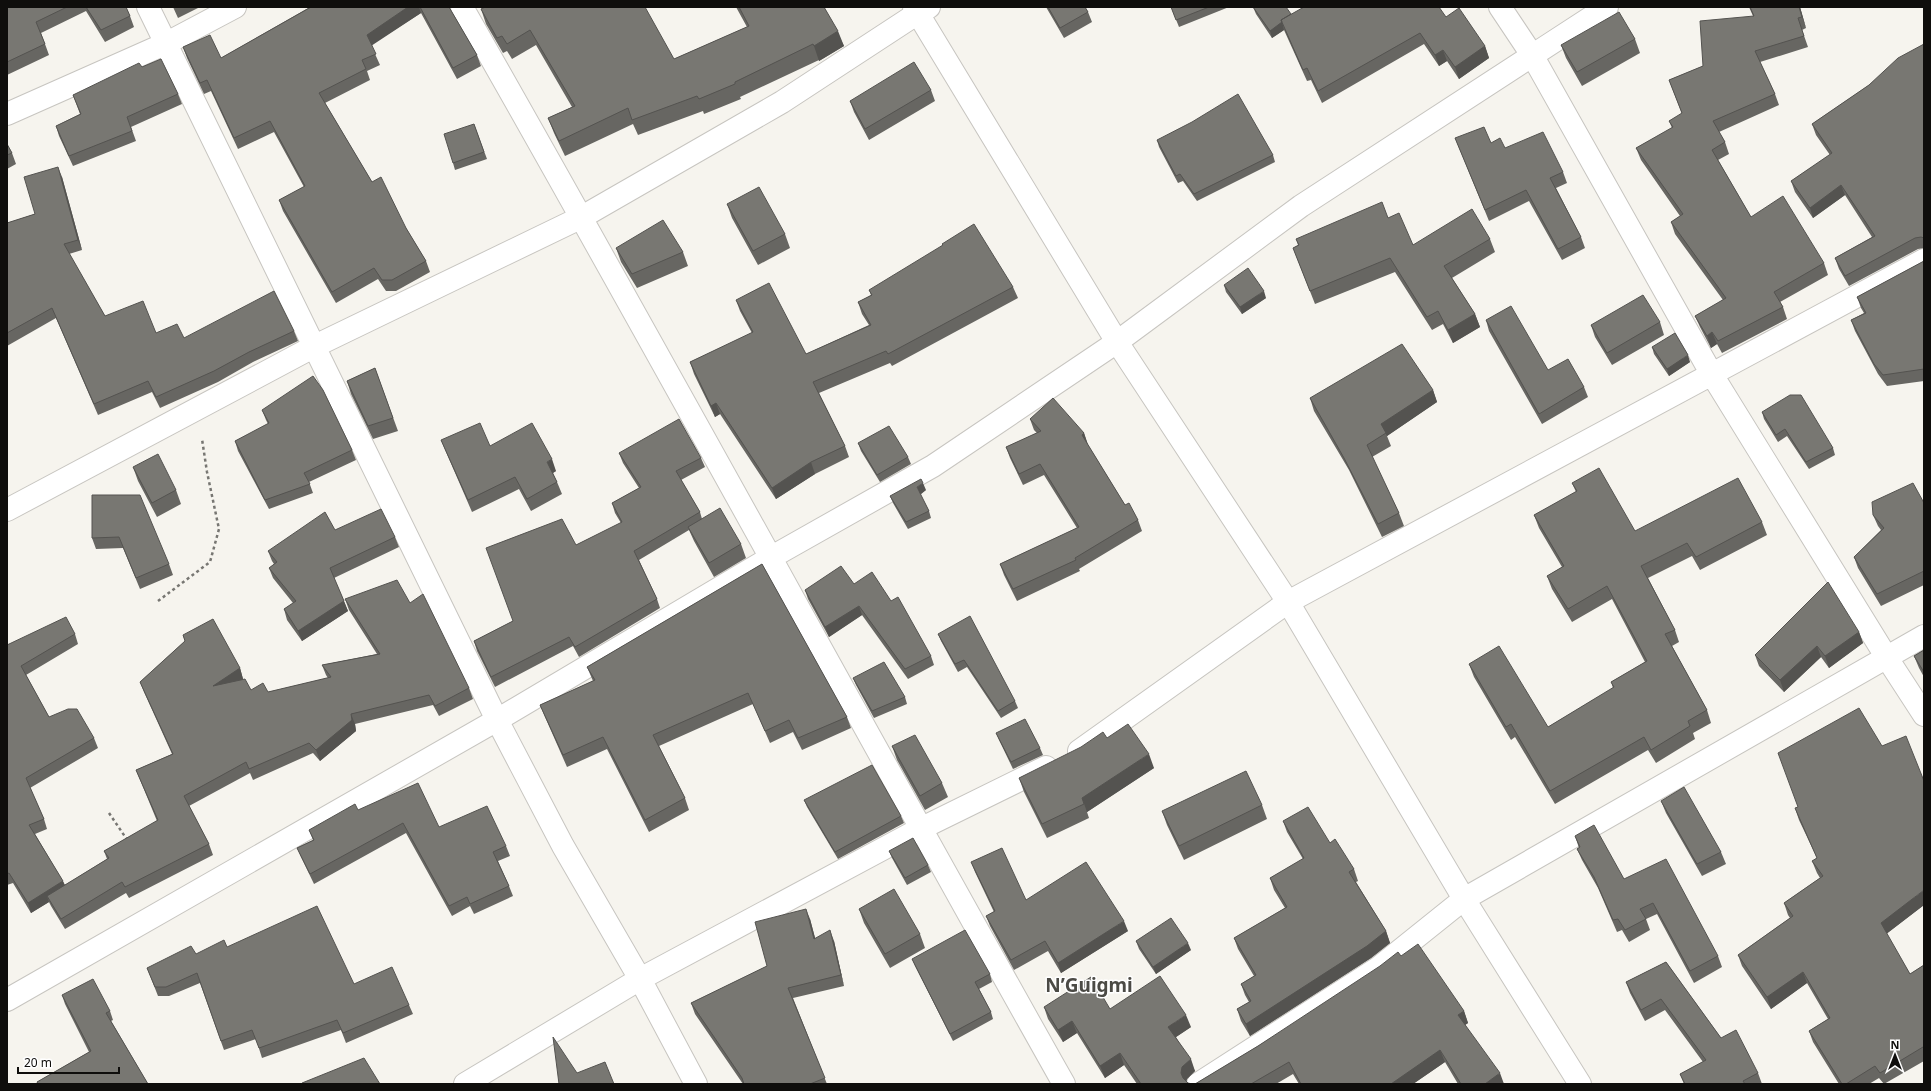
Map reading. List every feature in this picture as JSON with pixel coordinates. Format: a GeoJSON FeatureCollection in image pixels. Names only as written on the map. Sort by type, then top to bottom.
{"type":"FeatureCollection","features":[{"type":"Feature","properties":{"kind":"street"},"geometry":{"type":"LineString","coordinates":[[148,7],[167,43],[497,720],[563,846],[640,979],[696,1084]]}},
{"type":"Feature","properties":{"kind":"street"},"geometry":{"type":"LineString","coordinates":[[7,114],[167,43],[235,7]]}},
{"type":"Feature","properties":{"kind":"street"},"geometry":{"type":"LineString","coordinates":[[462,7],[582,217],[920,829],[1064,1084]]}},
{"type":"Feature","properties":{"kind":"street"},"geometry":{"type":"LineString","coordinates":[[1500,7],[1532,54],[1711,373],[1887,658],[1924,715]]}},
{"type":"Feature","properties":{"kind":"street"},"geometry":{"type":"LineString","coordinates":[[7,1000],[497,720],[770,558],[933,466],[1117,342],[1301,206],[1532,54],[1607,7]]}},
{"type":"Feature","properties":{"kind":"street"},"geometry":{"type":"LineString","coordinates":[[7,510],[315,346],[582,217],[782,102],[920,9],[1117,342],[1288,602],[1464,899],[1580,1084]]}},
{"type":"Feature","properties":{"kind":"street"},"geometry":{"type":"LineString","coordinates":[[465,1084],[640,979],[920,829],[1081,750],[1288,602],[1711,373],[1924,260]]}},
{"type":"Feature","properties":{"kind":"street"},"geometry":{"type":"LineString","coordinates":[[1198,1084],[1378,968],[1464,899],[1924,636]]}},
{"type":"Feature","properties":{"kind":"path"},"geometry":{"type":"LineString","coordinates":[[158,601],[210,562],[219,530],[207,472],[197,409]]}},
{"type":"Feature","properties":{"kind":"path"},"geometry":{"type":"LineString","coordinates":[[109,812],[130,844]]}},
{"type":"Feature","properties":{"kind":"building"},"geometry":{"type":"Polygon","coordinates":[[[7,7],[67,7],[36,22],[45,44],[7,62],[7,7]]]}},
{"type":"Feature","properties":{"kind":"building"},"geometry":{"type":"Polygon","coordinates":[[[86,7],[126,7],[130,16],[101,30],[86,7]]]}},
{"type":"Feature","properties":{"kind":"building"},"geometry":{"type":"Polygon","coordinates":[[[311,7],[408,7],[367,35],[376,54],[362,60],[366,69],[319,93],[372,182],[381,177],[406,228],[426,261],[392,280],[382,280],[374,268],[332,292],[279,200],[305,186],[270,121],[234,138],[207,80],[200,83],[183,47],[210,35],[221,58],[311,7]]]}},
{"type":"Feature","properties":{"kind":"building"},"geometry":{"type":"Polygon","coordinates":[[[420,7],[449,7],[477,55],[453,68],[420,7]]]}},
{"type":"Feature","properties":{"kind":"building"},"geometry":{"type":"Polygon","coordinates":[[[485,7],[645,7],[674,59],[749,26],[739,7],[824,7],[838,31],[814,46],[813,44],[735,82],[735,84],[699,99],[697,96],[632,120],[628,108],[559,141],[548,118],[575,106],[530,30],[507,44],[502,36],[497,38],[481,9],[485,7]]]}},
{"type":"Feature","properties":{"kind":"building"},"geometry":{"type":"Polygon","coordinates":[[[1048,7],[1085,7],[1088,12],[1060,28],[1048,7]]]}},
{"type":"Feature","properties":{"kind":"building"},"geometry":{"type":"Polygon","coordinates":[[[1171,7],[1209,7],[1176,20],[1171,7]]]}},
{"type":"Feature","properties":{"kind":"building"},"geometry":{"type":"Polygon","coordinates":[[[1253,7],[1286,7],[1291,14],[1281,20],[1282,22],[1270,31],[1253,7]]]}},
{"type":"Feature","properties":{"kind":"building"},"geometry":{"type":"Polygon","coordinates":[[[1304,7],[1439,7],[1446,17],[1459,8],[1485,46],[1455,67],[1443,50],[1435,55],[1420,33],[1318,91],[1307,68],[1303,70],[1281,20],[1304,7]]]}},
{"type":"Feature","properties":{"kind":"building"},"geometry":{"type":"Polygon","coordinates":[[[1750,7],[1799,7],[1802,17],[1798,18],[1804,36],[1755,51],[1775,94],[1713,121],[1725,142],[1712,150],[1751,217],[1783,196],[1824,263],[1774,292],[1783,307],[1718,341],[1712,332],[1707,336],[1695,316],[1726,298],[1671,222],[1683,214],[1636,148],[1673,127],[1669,121],[1682,113],[1669,80],[1703,66],[1700,21],[1754,16],[1750,7]]]}},
{"type":"Feature","properties":{"kind":"building"},"geometry":{"type":"Polygon","coordinates":[[[1619,12],[1635,39],[1577,72],[1561,45],[1619,12]]]}},
{"type":"Feature","properties":{"kind":"building"},"geometry":{"type":"Polygon","coordinates":[[[1924,44],[1924,238],[1915,238],[1845,276],[1835,258],[1875,236],[1841,185],[1810,208],[1791,181],[1832,153],[1812,124],[1869,85],[1898,58],[1924,44]]]}},
{"type":"Feature","properties":{"kind":"building"},"geometry":{"type":"Polygon","coordinates":[[[161,59],[178,94],[127,117],[132,131],[69,156],[56,126],[81,114],[73,95],[139,63],[142,67],[161,59]]]}},
{"type":"Feature","properties":{"kind":"building"},"geometry":{"type":"Polygon","coordinates":[[[914,62],[931,90],[865,129],[850,101],[914,62]]]}},
{"type":"Feature","properties":{"kind":"building"},"geometry":{"type":"Polygon","coordinates":[[[1238,94],[1273,155],[1194,194],[1180,174],[1176,176],[1157,140],[1192,122],[1238,94]]]}},
{"type":"Feature","properties":{"kind":"building"},"geometry":{"type":"Polygon","coordinates":[[[474,124],[484,152],[453,163],[444,134],[474,124]]]}},
{"type":"Feature","properties":{"kind":"building"},"geometry":{"type":"Polygon","coordinates":[[[1484,127],[1491,143],[1500,138],[1505,148],[1543,132],[1563,172],[1550,178],[1581,237],[1558,249],[1526,190],[1485,210],[1455,138],[1484,127]]]}},
{"type":"Feature","properties":{"kind":"building"},"geometry":{"type":"Polygon","coordinates":[[[7,144],[12,153],[7,155],[7,144]]]}},
{"type":"Feature","properties":{"kind":"building"},"geometry":{"type":"Polygon","coordinates":[[[58,167],[78,240],[64,244],[105,316],[143,301],[156,333],[177,324],[184,338],[274,291],[294,331],[249,352],[214,371],[156,397],[148,381],[94,404],[52,308],[7,333],[7,223],[35,214],[24,177],[58,167]]]}},
{"type":"Feature","properties":{"kind":"building"},"geometry":{"type":"Polygon","coordinates":[[[759,187],[785,234],[753,251],[727,204],[759,187]]]}},
{"type":"Feature","properties":{"kind":"building"},"geometry":{"type":"Polygon","coordinates":[[[1382,202],[1388,218],[1399,213],[1413,245],[1472,209],[1490,239],[1444,266],[1475,314],[1448,330],[1438,311],[1427,317],[1390,258],[1310,291],[1293,248],[1299,245],[1296,239],[1382,202]]]}},
{"type":"Feature","properties":{"kind":"building"},"geometry":{"type":"Polygon","coordinates":[[[663,220],[683,252],[632,274],[616,248],[663,220]]]}},
{"type":"Feature","properties":{"kind":"building"},"geometry":{"type":"Polygon","coordinates":[[[974,224],[1013,287],[888,354],[886,351],[813,382],[845,446],[811,462],[772,488],[716,403],[711,406],[690,362],[753,332],[736,300],[769,283],[806,354],[871,325],[858,302],[872,295],[869,290],[943,245],[942,244],[974,224]]]}},
{"type":"Feature","properties":{"kind":"building"},"geometry":{"type":"Polygon","coordinates":[[[1924,261],[1924,369],[1883,375],[1874,364],[1851,320],[1866,313],[1857,297],[1924,261]]]}},
{"type":"Feature","properties":{"kind":"building"},"geometry":{"type":"Polygon","coordinates":[[[1248,268],[1264,291],[1240,307],[1224,285],[1248,268]]]}},
{"type":"Feature","properties":{"kind":"building"},"geometry":{"type":"Polygon","coordinates":[[[1643,295],[1660,322],[1607,353],[1591,325],[1643,295]]]}},
{"type":"Feature","properties":{"kind":"building"},"geometry":{"type":"Polygon","coordinates":[[[1511,306],[1548,370],[1568,359],[1584,387],[1539,414],[1486,320],[1511,306]]]}},
{"type":"Feature","properties":{"kind":"building"},"geometry":{"type":"Polygon","coordinates":[[[1675,333],[1688,355],[1667,369],[1652,347],[1675,333]]]}},
{"type":"Feature","properties":{"kind":"building"},"geometry":{"type":"Polygon","coordinates":[[[1402,344],[1433,390],[1381,424],[1386,433],[1367,445],[1399,513],[1378,524],[1344,458],[1310,398],[1402,344]]]}},
{"type":"Feature","properties":{"kind":"building"},"geometry":{"type":"Polygon","coordinates":[[[375,368],[393,418],[368,426],[347,381],[375,368]]]}},
{"type":"Feature","properties":{"kind":"building"},"geometry":{"type":"Polygon","coordinates":[[[313,376],[323,390],[352,450],[304,473],[310,484],[265,500],[235,441],[269,423],[262,410],[313,376]]]}},
{"type":"Feature","properties":{"kind":"building"},"geometry":{"type":"Polygon","coordinates":[[[1790,395],[1801,395],[1833,448],[1806,462],[1785,429],[1776,435],[1762,412],[1790,395]]]}},
{"type":"Feature","properties":{"kind":"building"},"geometry":{"type":"Polygon","coordinates":[[[1053,398],[1084,433],[1082,435],[1125,505],[1129,503],[1138,520],[1075,558],[1076,560],[1013,589],[1000,564],[1079,527],[1040,464],[1019,474],[1006,447],[1041,431],[1030,419],[1053,398]]]}},
{"type":"Feature","properties":{"kind":"building"},"geometry":{"type":"Polygon","coordinates":[[[679,419],[701,458],[676,471],[700,512],[634,551],[657,599],[575,647],[569,637],[491,677],[474,641],[513,621],[486,548],[562,519],[576,545],[622,522],[612,503],[641,487],[619,453],[679,419]]]}},
{"type":"Feature","properties":{"kind":"building"},"geometry":{"type":"Polygon","coordinates":[[[480,423],[490,446],[532,423],[552,459],[547,462],[557,482],[527,499],[515,477],[468,500],[441,440],[480,423]]]}},
{"type":"Feature","properties":{"kind":"building"},"geometry":{"type":"Polygon","coordinates":[[[889,426],[908,457],[877,475],[858,443],[889,426]]]}},
{"type":"Feature","properties":{"kind":"building"},"geometry":{"type":"Polygon","coordinates":[[[158,454],[176,490],[152,503],[133,467],[158,454]]]}},
{"type":"Feature","properties":{"kind":"building"},"geometry":{"type":"Polygon","coordinates":[[[1599,468],[1635,531],[1738,478],[1762,522],[1696,557],[1687,543],[1641,566],[1675,630],[1665,634],[1707,710],[1688,721],[1690,726],[1651,750],[1644,737],[1550,791],[1511,724],[1506,727],[1469,664],[1499,646],[1548,727],[1614,687],[1611,682],[1647,661],[1607,586],[1568,609],[1547,576],[1564,566],[1534,515],[1577,491],[1572,483],[1599,468]]]}},
{"type":"Feature","properties":{"kind":"building"},"geometry":{"type":"Polygon","coordinates":[[[921,479],[923,483],[917,487],[929,511],[906,522],[890,496],[921,479]]]}},
{"type":"Feature","properties":{"kind":"building"},"geometry":{"type":"Polygon","coordinates":[[[1913,483],[1924,503],[1924,571],[1877,594],[1854,557],[1884,528],[1873,515],[1872,502],[1913,483]]]}},
{"type":"Feature","properties":{"kind":"building"},"geometry":{"type":"Polygon","coordinates":[[[92,495],[140,495],[169,564],[136,578],[119,537],[92,538],[92,495]]]}},
{"type":"Feature","properties":{"kind":"building"},"geometry":{"type":"Polygon","coordinates":[[[720,508],[741,544],[709,563],[688,527],[720,508]]]}},
{"type":"Feature","properties":{"kind":"building"},"geometry":{"type":"Polygon","coordinates":[[[381,509],[395,537],[330,568],[344,601],[298,631],[284,609],[296,601],[269,568],[277,562],[268,551],[325,512],[335,530],[381,509]]]}},
{"type":"Feature","properties":{"kind":"building"},"geometry":{"type":"Polygon","coordinates":[[[762,564],[847,717],[798,738],[789,720],[765,731],[748,693],[653,735],[685,798],[645,820],[603,737],[563,755],[540,705],[595,680],[587,667],[762,564]]]}},
{"type":"Feature","properties":{"kind":"building"},"geometry":{"type":"Polygon","coordinates":[[[841,566],[854,584],[872,572],[891,601],[898,597],[931,656],[905,669],[859,606],[825,627],[805,590],[841,566]]]}},
{"type":"Feature","properties":{"kind":"building"},"geometry":{"type":"Polygon","coordinates":[[[397,580],[410,603],[423,594],[469,688],[435,706],[429,695],[351,714],[352,720],[316,750],[309,743],[249,769],[246,762],[184,796],[209,844],[125,887],[122,882],[61,919],[47,896],[109,858],[104,851],[158,820],[136,770],[173,754],[140,682],[185,641],[183,635],[213,619],[240,668],[213,686],[245,679],[251,690],[263,683],[268,692],[331,677],[322,665],[380,654],[345,599],[397,580]]]}},
{"type":"Feature","properties":{"kind":"building"},"geometry":{"type":"Polygon","coordinates":[[[1828,582],[1859,632],[1825,656],[1817,646],[1780,680],[1755,655],[1828,582]]]}},
{"type":"Feature","properties":{"kind":"building"},"geometry":{"type":"Polygon","coordinates":[[[970,616],[1015,701],[998,711],[964,660],[955,664],[938,634],[970,616]]]}},
{"type":"Feature","properties":{"kind":"building"},"geometry":{"type":"Polygon","coordinates":[[[66,617],[75,634],[21,666],[49,717],[68,709],[77,709],[94,738],[26,778],[44,819],[29,825],[63,881],[28,903],[9,873],[7,874],[7,645],[66,617]]]}},
{"type":"Feature","properties":{"kind":"building"},"geometry":{"type":"Polygon","coordinates":[[[1924,650],[1924,672],[1914,656],[1924,650]]]}},
{"type":"Feature","properties":{"kind":"building"},"geometry":{"type":"Polygon","coordinates":[[[884,662],[905,697],[872,711],[853,678],[884,662]]]}},
{"type":"Feature","properties":{"kind":"building"},"geometry":{"type":"Polygon","coordinates":[[[1859,708],[1882,746],[1906,736],[1924,781],[1924,890],[1881,923],[1910,974],[1924,965],[1924,1048],[1923,1047],[1880,1073],[1875,1066],[1846,1084],[1842,1084],[1809,1031],[1830,1018],[1803,972],[1767,997],[1738,955],[1793,916],[1784,903],[1823,876],[1812,861],[1817,858],[1795,808],[1798,807],[1778,753],[1859,708]]]}},
{"type":"Feature","properties":{"kind":"building"},"geometry":{"type":"Polygon","coordinates":[[[1025,719],[1040,748],[1011,762],[996,733],[1025,719]]]}},
{"type":"Feature","properties":{"kind":"building"},"geometry":{"type":"Polygon","coordinates":[[[1128,724],[1149,754],[1082,798],[1084,804],[1042,824],[1019,778],[1081,747],[1103,732],[1107,738],[1128,724]]]}},
{"type":"Feature","properties":{"kind":"building"},"geometry":{"type":"Polygon","coordinates":[[[915,735],[942,783],[920,796],[892,746],[915,735]]]}},
{"type":"Feature","properties":{"kind":"building"},"geometry":{"type":"Polygon","coordinates":[[[872,765],[901,816],[835,852],[804,800],[872,765]]]}},
{"type":"Feature","properties":{"kind":"building"},"geometry":{"type":"Polygon","coordinates":[[[1246,771],[1262,805],[1179,846],[1162,811],[1246,771]]]}},
{"type":"Feature","properties":{"kind":"building"},"geometry":{"type":"Polygon","coordinates":[[[418,783],[439,827],[487,806],[506,846],[493,852],[509,886],[470,904],[467,897],[449,906],[403,823],[310,874],[297,848],[314,840],[309,830],[355,804],[358,810],[418,783]]]}},
{"type":"Feature","properties":{"kind":"building"},"geometry":{"type":"Polygon","coordinates":[[[1684,787],[1721,852],[1697,864],[1661,801],[1684,787]]]}},
{"type":"Feature","properties":{"kind":"building"},"geometry":{"type":"Polygon","coordinates":[[[1308,807],[1330,843],[1335,839],[1354,869],[1349,872],[1386,931],[1367,946],[1246,1024],[1237,1009],[1251,1001],[1241,984],[1256,975],[1234,938],[1287,907],[1270,878],[1304,858],[1283,821],[1308,807]]]}},
{"type":"Feature","properties":{"kind":"building"},"geometry":{"type":"Polygon","coordinates":[[[1594,825],[1624,879],[1666,859],[1718,956],[1690,971],[1653,903],[1640,909],[1646,919],[1625,930],[1618,919],[1613,920],[1594,877],[1577,849],[1580,847],[1575,836],[1594,825]]]}},
{"type":"Feature","properties":{"kind":"building"},"geometry":{"type":"Polygon","coordinates":[[[913,838],[928,865],[905,878],[889,851],[913,838]]]}},
{"type":"Feature","properties":{"kind":"building"},"geometry":{"type":"Polygon","coordinates":[[[1002,848],[1026,900],[1086,862],[1124,921],[1058,963],[1045,941],[1011,960],[986,916],[995,911],[971,862],[1002,848]]]}},
{"type":"Feature","properties":{"kind":"building"},"geometry":{"type":"Polygon","coordinates":[[[894,889],[920,934],[885,954],[859,909],[894,889]]]}},
{"type":"Feature","properties":{"kind":"building"},"geometry":{"type":"Polygon","coordinates":[[[317,906],[354,984],[392,967],[409,1005],[343,1033],[337,1020],[259,1048],[252,1030],[221,1041],[197,973],[166,987],[155,987],[147,968],[191,946],[196,954],[224,940],[227,947],[317,906]]]}},
{"type":"Feature","properties":{"kind":"building"},"geometry":{"type":"Polygon","coordinates":[[[806,909],[814,939],[830,930],[841,975],[788,988],[825,1078],[810,1084],[744,1084],[742,1078],[691,1003],[767,966],[755,922],[806,909]]]}},
{"type":"Feature","properties":{"kind":"building"},"geometry":{"type":"Polygon","coordinates":[[[1171,918],[1188,943],[1153,967],[1136,941],[1171,918]]]}},
{"type":"Feature","properties":{"kind":"building"},"geometry":{"type":"Polygon","coordinates":[[[965,930],[990,974],[975,982],[991,1012],[950,1034],[912,959],[965,930]]]}},
{"type":"Feature","properties":{"kind":"building"},"geometry":{"type":"Polygon","coordinates":[[[1418,944],[1464,1011],[1458,1015],[1500,1073],[1485,1084],[1461,1084],[1440,1050],[1391,1084],[1301,1084],[1289,1062],[1251,1084],[1195,1084],[1258,1046],[1380,966],[1398,952],[1401,956],[1418,944]]]}},
{"type":"Feature","properties":{"kind":"building"},"geometry":{"type":"Polygon","coordinates":[[[1666,962],[1721,1038],[1736,1030],[1758,1073],[1743,1081],[1745,1084],[1685,1084],[1680,1074],[1706,1060],[1661,999],[1641,1010],[1626,982],[1666,962]]]}},
{"type":"Feature","properties":{"kind":"building"},"geometry":{"type":"Polygon","coordinates":[[[1160,976],[1186,1015],[1168,1027],[1191,1059],[1182,1067],[1181,1073],[1183,1078],[1188,1083],[1192,1084],[1141,1084],[1120,1053],[1100,1066],[1072,1021],[1058,1030],[1044,1007],[1091,977],[1110,1009],[1160,976]]]}},
{"type":"Feature","properties":{"kind":"building"},"geometry":{"type":"Polygon","coordinates":[[[93,979],[110,1011],[106,1013],[148,1084],[38,1084],[37,1082],[91,1051],[62,995],[93,979]]]}},
{"type":"Feature","properties":{"kind":"building"},"geometry":{"type":"Polygon","coordinates":[[[553,1037],[577,1073],[605,1062],[614,1084],[559,1084],[553,1037]]]}},
{"type":"Feature","properties":{"kind":"building"},"geometry":{"type":"Polygon","coordinates":[[[364,1058],[380,1084],[302,1084],[302,1083],[364,1058]]]}},
{"type":"Feature","properties":{"kind":"district","name":"N’Guigmi"},"geometry":{"type":"Point","coordinates":[1089,985]}}]}
